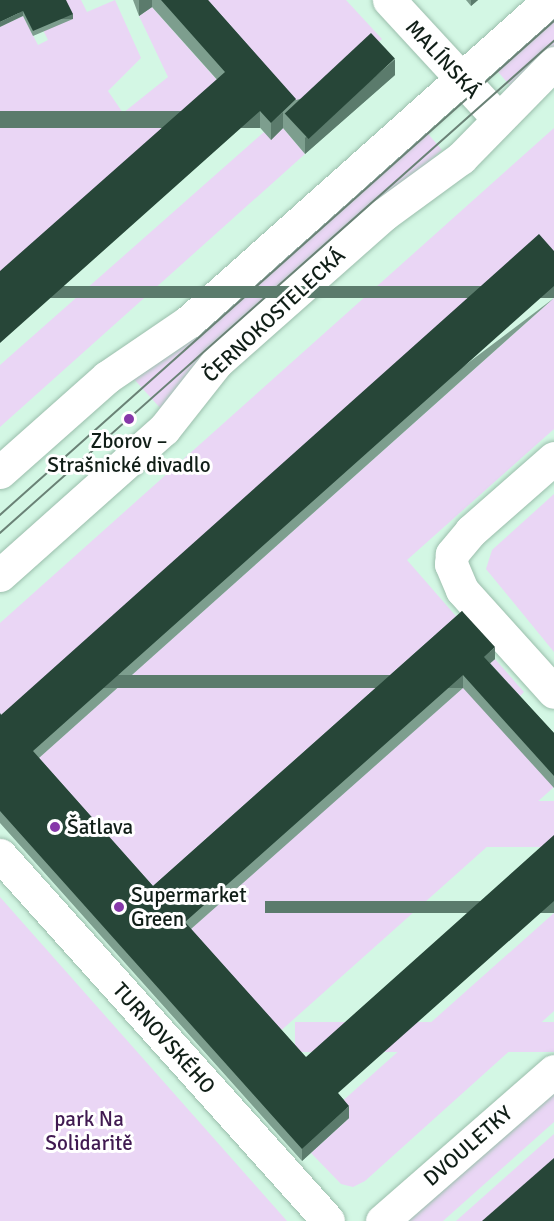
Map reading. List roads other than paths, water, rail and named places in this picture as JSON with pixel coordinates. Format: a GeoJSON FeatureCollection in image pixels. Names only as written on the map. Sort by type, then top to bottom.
{"type":"FeatureCollection","features":[{"type":"Feature","properties":{"kind":"main road","name":"MALÍNSKÁ"},"geometry":{"type":"LineString","coordinates":[[389,0],[498,118]]}},
{"type":"Feature","properties":{"kind":"main road"},"geometry":{"type":"LineString","coordinates":[[0,472],[107,377],[188,322],[550,0]]}},
{"type":"Feature","properties":{"kind":"main road","name":"ČERNOKOSTELECKÁ"},"geometry":{"type":"LineString","coordinates":[[0,575],[164,429],[217,362],[383,215],[461,158],[554,63]]}},
{"type":"Feature","properties":{"kind":"main road"},"geometry":{"type":"LineString","coordinates":[[554,458],[471,531],[451,564],[462,591],[554,692]]}},
{"type":"Feature","properties":{"kind":"main road","name":"TURNOVSKÉHO"},"geometry":{"type":"LineString","coordinates":[[0,855],[328,1221]]}},
{"type":"Feature","properties":{"kind":"main road","name":"DVOULETKY"},"geometry":{"type":"LineString","coordinates":[[382,1221],[554,1071]]}},
{"type":"Feature","properties":{"kind":"tram line"},"geometry":{"type":"LineString","coordinates":[[0,515],[554,21]]}},
{"type":"Feature","properties":{"kind":"tram line"},"geometry":{"type":"LineString","coordinates":[[0,533],[554,41]]}},
{"type":"Feature","properties":{"kind":"place","name":"Zborov – Strašnické divadlo"},"geometry":{"type":"Point","coordinates":[129,419]}},
{"type":"Feature","properties":{"kind":"place","name":"Šatlava"},"geometry":{"type":"Point","coordinates":[55,827]}},
{"type":"Feature","properties":{"kind":"place","name":"Supermarket Green"},"geometry":{"type":"Point","coordinates":[119,907]}},
{"type":"Feature","properties":{"kind":"park label","name":"park Na Solidaritě"},"geometry":{"type":"Point","coordinates":[89,1131]}}]}
